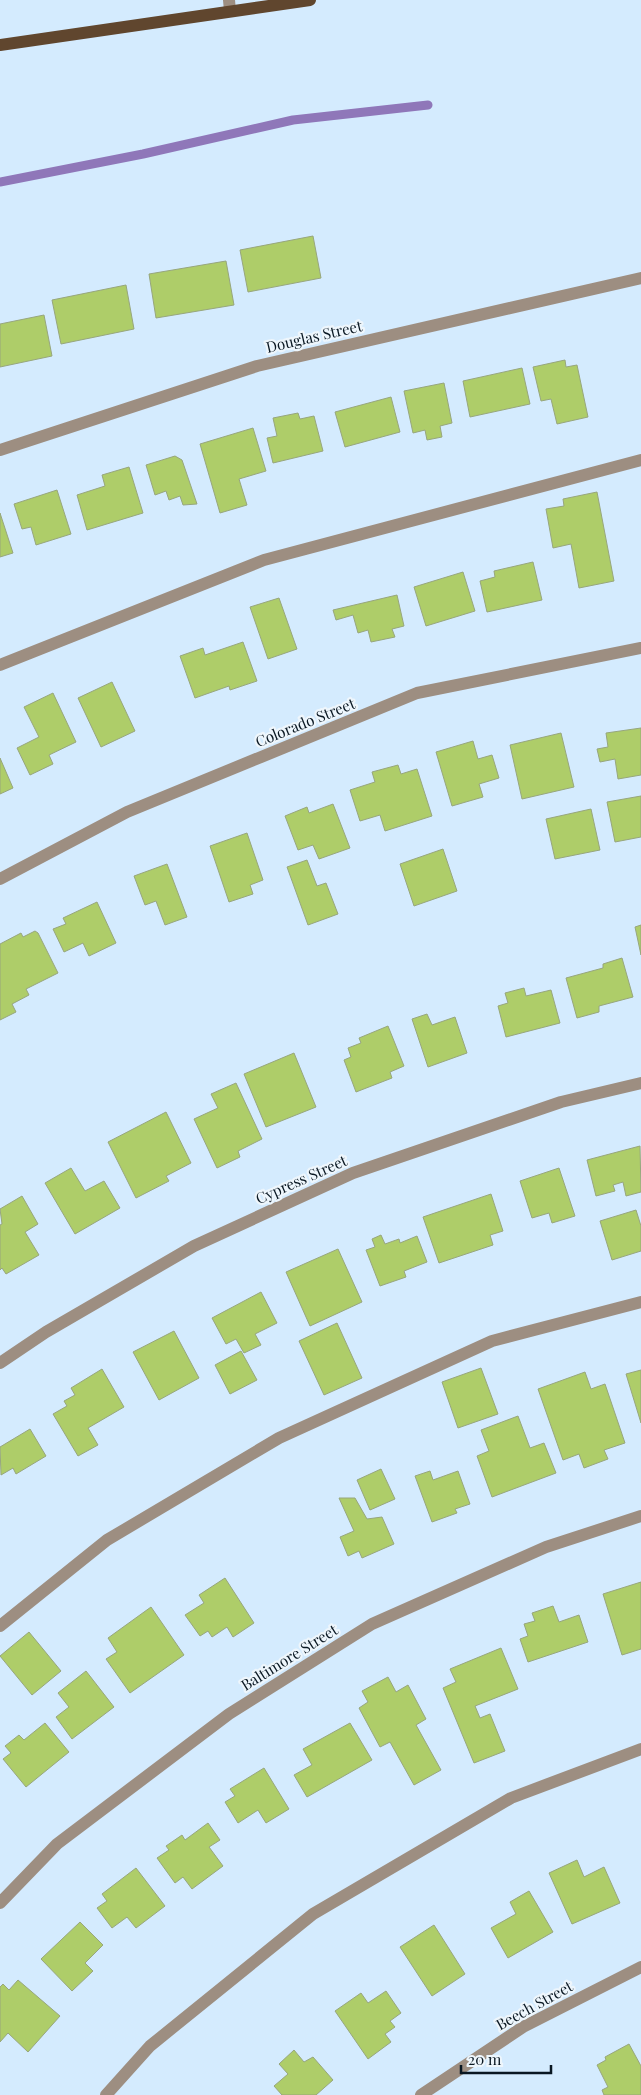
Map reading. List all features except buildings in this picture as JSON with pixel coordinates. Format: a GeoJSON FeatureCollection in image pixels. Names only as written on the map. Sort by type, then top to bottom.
{"type":"FeatureCollection","features":[{"type":"Feature","properties":{"kind":"main road"},"geometry":{"type":"LineString","coordinates":[[0,45],[230,5],[310,0]]}},
{"type":"Feature","properties":{"kind":"street","name":"Douglas Street"},"geometry":{"type":"LineString","coordinates":[[0,450],[257,366],[641,278]]}},
{"type":"Feature","properties":{"kind":"street"},"geometry":{"type":"LineString","coordinates":[[0,665],[264,560],[641,460]]}},
{"type":"Feature","properties":{"kind":"street","name":"Colorado Street"},"geometry":{"type":"LineString","coordinates":[[0,879],[127,812],[417,694],[641,648]]}},
{"type":"Feature","properties":{"kind":"street","name":"Cypress Street"},"geometry":{"type":"LineString","coordinates":[[0,1363],[46,1332],[194,1246],[353,1173],[561,1102],[641,1083]]}},
{"type":"Feature","properties":{"kind":"street"},"geometry":{"type":"LineString","coordinates":[[0,1626],[107,1540],[280,1438],[492,1341],[641,1302]]}},
{"type":"Feature","properties":{"kind":"street","name":"Baltimore Street"},"geometry":{"type":"LineString","coordinates":[[0,1903],[57,1844],[229,1714],[372,1624],[546,1547],[641,1516]]}},
{"type":"Feature","properties":{"kind":"street"},"geometry":{"type":"LineString","coordinates":[[106,2095],[150,2046],[313,1914],[511,1798],[641,1749]]}},
{"type":"Feature","properties":{"kind":"street","name":"Beech Street"},"geometry":{"type":"LineString","coordinates":[[421,2095],[523,2027],[641,1967]]}},
{"type":"Feature","properties":{"kind":"waterway"},"geometry":{"type":"LineString","coordinates":[[0,182],[143,154],[293,120],[428,105]]}}]}
